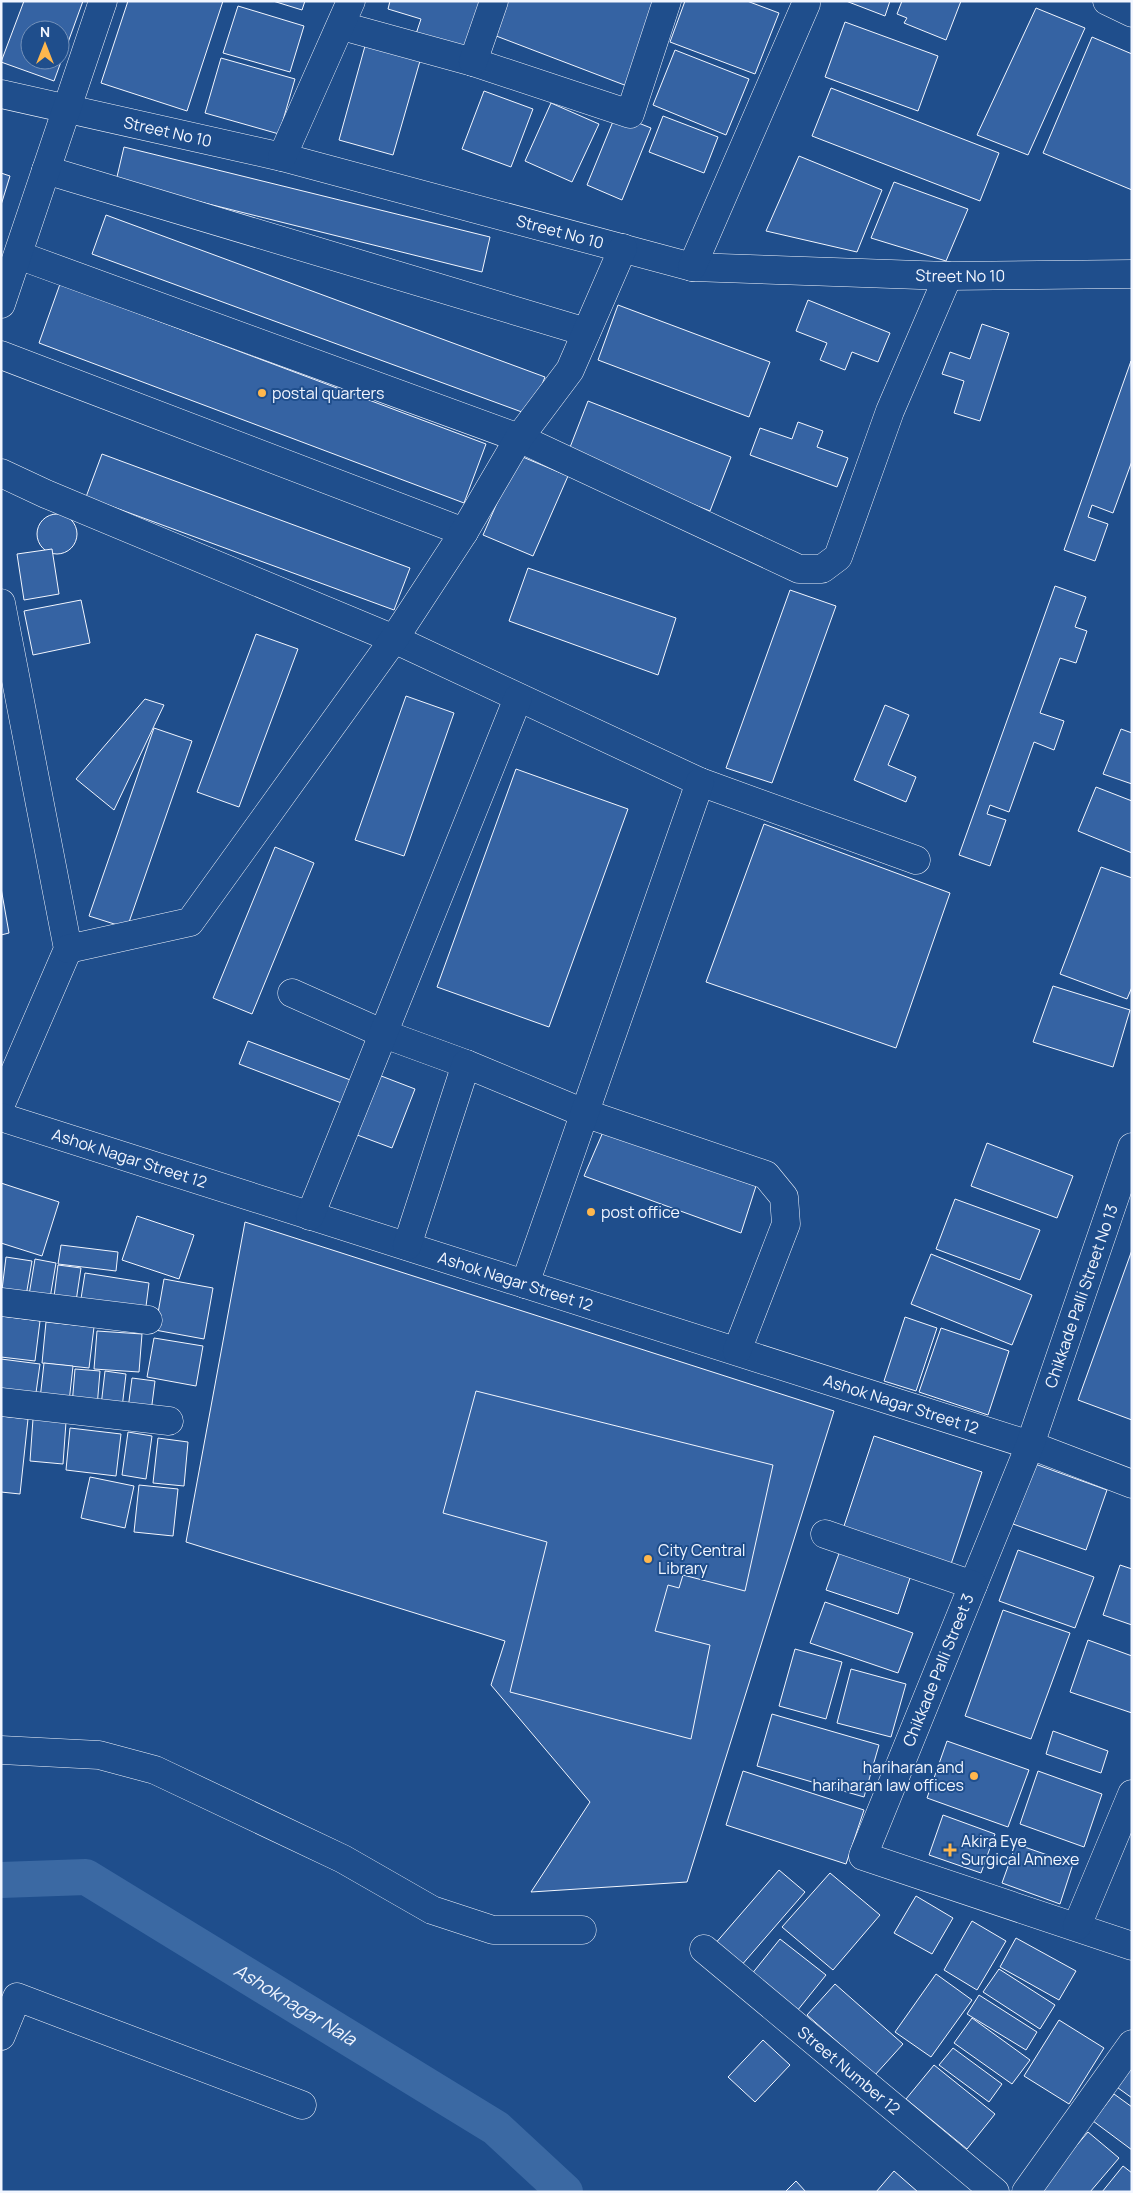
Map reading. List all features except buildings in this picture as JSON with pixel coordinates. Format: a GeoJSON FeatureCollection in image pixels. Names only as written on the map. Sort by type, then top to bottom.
{"type":"FeatureCollection","features":[{"type":"Feature","properties":{"kind":"street"},"geometry":{"type":"LineString","coordinates":[[1,304],[11,264],[46,170],[103,1]]}},
{"type":"Feature","properties":{"kind":"street"},"geometry":{"type":"LineString","coordinates":[[282,157],[342,26],[351,1]]}},
{"type":"Feature","properties":{"kind":"street"},"geometry":{"type":"LineString","coordinates":[[473,62],[494,1]]}},
{"type":"Feature","properties":{"kind":"street"},"geometry":{"type":"LineString","coordinates":[[342,26],[473,62],[630,114],[667,1]]}},
{"type":"Feature","properties":{"kind":"street"},"geometry":{"type":"LineString","coordinates":[[1107,1],[1132,13]]}},
{"type":"Feature","properties":{"kind":"street"},"geometry":{"type":"LineString","coordinates":[[692,267],[804,2]]}},
{"type":"Feature","properties":{"kind":"street","name":"Street No 10"},"geometry":{"type":"LineString","coordinates":[[1,94],[282,157],[692,267],[948,276],[1132,274]]}},
{"type":"Feature","properties":{"kind":"street"},"geometry":{"type":"LineString","coordinates":[[46,170],[586,332]]}},
{"type":"Feature","properties":{"kind":"street"},"geometry":{"type":"LineString","coordinates":[[68,949],[190,922],[394,639],[464,532],[519,438],[570,370],[623,248]]}},
{"type":"Feature","properties":{"kind":"street"},"geometry":{"type":"LineString","coordinates":[[11,264],[519,438],[799,569],[822,569],[838,557],[890,412],[948,276]]}},
{"type":"Feature","properties":{"kind":"street"},"geometry":{"type":"LineString","coordinates":[[1,355],[464,532]]}},
{"type":"Feature","properties":{"kind":"street"},"geometry":{"type":"LineString","coordinates":[[1,473],[55,498],[394,639],[700,782],[916,860]]}},
{"type":"Feature","properties":{"kind":"street"},"geometry":{"type":"LineString","coordinates":[[1,602],[68,949],[1,1104]]}},
{"type":"Feature","properties":{"kind":"street"},"geometry":{"type":"LineString","coordinates":[[310,1216],[518,698]]}},
{"type":"Feature","properties":{"kind":"street"},"geometry":{"type":"LineString","coordinates":[[525,1284],[700,782]]}},
{"type":"Feature","properties":{"kind":"street"},"geometry":{"type":"LineString","coordinates":[[292,993],[384,1034],[466,1064],[584,1113],[766,1175],[784,1196],[786,1224],[736,1352]]}},
{"type":"Feature","properties":{"kind":"street"},"geometry":{"type":"LineString","coordinates":[[407,1246],[466,1064]]}},
{"type":"Feature","properties":{"kind":"street","name":"Ashok Nagar Street 12"},"geometry":{"type":"LineString","coordinates":[[1,1117],[1030,1445],[1132,1484]]}},
{"type":"Feature","properties":{"kind":"street","name":"Chikkade Palli Street No 13"},"geometry":{"type":"LineString","coordinates":[[1030,1445],[1129,1163]]}},
{"type":"Feature","properties":{"kind":"street"},"geometry":{"type":"LineString","coordinates":[[1,1302],[148,1320]]}},
{"type":"Feature","properties":{"kind":"street"},"geometry":{"type":"LineString","coordinates":[[1,1402],[169,1421]]}},
{"type":"Feature","properties":{"kind":"street","name":"Chikkade Palli Street 3"},"geometry":{"type":"LineString","coordinates":[[1030,1445],[863,1856],[1077,1926],[1132,1946]]}},
{"type":"Feature","properties":{"kind":"street"},"geometry":{"type":"LineString","coordinates":[[825,1534],[973,1585]]}},
{"type":"Feature","properties":{"kind":"street"},"geometry":{"type":"LineString","coordinates":[[1,1750],[99,1755],[154,1770],[343,1858],[432,1910],[493,1930],[582,1930]]}},
{"type":"Feature","properties":{"kind":"street"},"geometry":{"type":"LineString","coordinates":[[1077,1926],[1132,1794]]}},
{"type":"Feature","properties":{"kind":"street","name":"Street Number 12"},"geometry":{"type":"LineString","coordinates":[[704,1948],[995,2192]]}},
{"type":"Feature","properties":{"kind":"street"},"geometry":{"type":"LineString","coordinates":[[1,2036],[17,1997],[302,2105]]}},
{"type":"Feature","properties":{"kind":"street"},"geometry":{"type":"LineString","coordinates":[[1026,2192],[1132,2044]]}},
{"type":"Feature","properties":{"kind":"waterway","name":"Ashoknagar Nala"},"geometry":{"type":"LineString","coordinates":[[1,1880],[86,1877],[496,2128],[565,2192]]}},
{"type":"Feature","properties":{"kind":"place","name":"postal quarters"},"geometry":{"type":"Point","coordinates":[262,393]}},
{"type":"Feature","properties":{"kind":"place","name":"post office"},"geometry":{"type":"Point","coordinates":[591,1212]}},
{"type":"Feature","properties":{"kind":"place","name":"City Central Library"},"geometry":{"type":"Point","coordinates":[648,1559]}},
{"type":"Feature","properties":{"kind":"place","name":"hariharan and hariharan law offices"},"geometry":{"type":"Point","coordinates":[974,1776]}},
{"type":"Feature","properties":{"kind":"place","name":"Akira Eye Surgical Annexe"},"geometry":{"type":"Point","coordinates":[950,1850]}}]}
